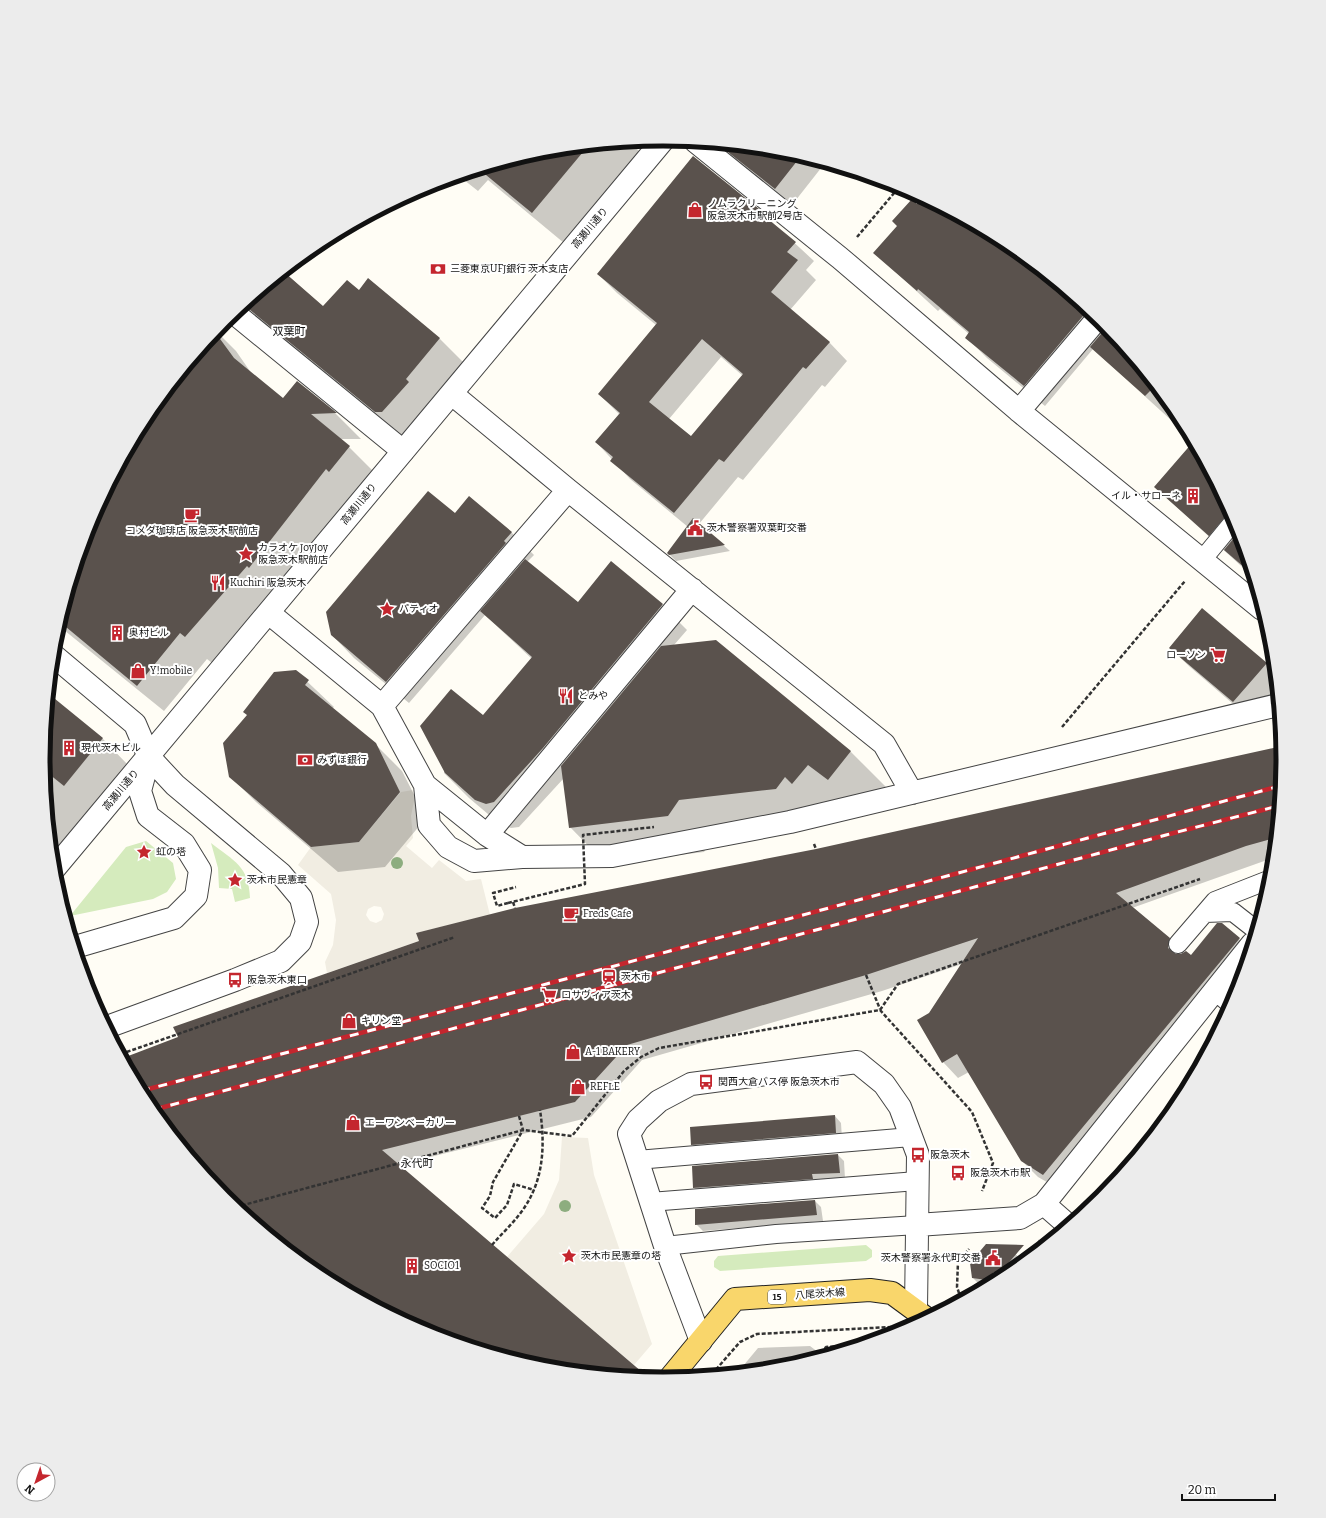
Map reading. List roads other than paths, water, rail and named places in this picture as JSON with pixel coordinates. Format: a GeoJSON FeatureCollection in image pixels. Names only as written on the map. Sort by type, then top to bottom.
{"type":"FeatureCollection","features":[{"type":"Feature","properties":{"kind":"main road","name":"八尾茨木線"},"geometry":{"type":"LineString","coordinates":[[675,1372],[735,1300],[870,1290],[892,1293],[921,1314]]}},
{"type":"Feature","properties":{"kind":"street","name":"高瀬川通り"},"geometry":{"type":"LineString","coordinates":[[59,863],[270,614],[403,451],[658,146]]}},
{"type":"Feature","properties":{"kind":"street"},"geometry":{"type":"LineString","coordinates":[[702,147],[840,258],[1019,411],[1256,604]]}},
{"type":"Feature","properties":{"kind":"street"},"geometry":{"type":"LineString","coordinates":[[239,317],[403,451]]}},
{"type":"Feature","properties":{"kind":"street"},"geometry":{"type":"LineString","coordinates":[[1019,411],[1093,323]]}},
{"type":"Feature","properties":{"kind":"street"},"geometry":{"type":"LineString","coordinates":[[452,394],[568,490],[884,744],[912,793]]}},
{"type":"Feature","properties":{"kind":"street"},"geometry":{"type":"LineString","coordinates":[[382,706],[568,490]]}},
{"type":"Feature","properties":{"kind":"street"},"geometry":{"type":"LineString","coordinates":[[487,835],[692,589]]}},
{"type":"Feature","properties":{"kind":"street"},"geometry":{"type":"LineString","coordinates":[[270,614],[382,706],[425,785],[487,835],[522,857]]}},
{"type":"Feature","properties":{"kind":"street"},"geometry":{"type":"LineString","coordinates":[[58,660],[135,724],[149,757],[175,785],[281,874],[301,898],[307,922],[300,942],[281,960],[235,980],[111,1026]]}},
{"type":"Feature","properties":{"kind":"street"},"geometry":{"type":"LineString","coordinates":[[425,785],[429,826],[448,847],[474,861],[522,857],[612,856],[790,822],[1274,706]]}},
{"type":"Feature","properties":{"kind":"street"},"geometry":{"type":"LineString","coordinates":[[80,946],[174,918],[196,896],[200,870],[184,844],[148,816],[140,791],[149,757]]}},
{"type":"Feature","properties":{"kind":"street"},"geometry":{"type":"LineString","coordinates":[[917,1225],[1020,1218],[1044,1204],[1243,955]]}},
{"type":"Feature","properties":{"kind":"street"},"geometry":{"type":"LineString","coordinates":[[1216,989],[1227,999]]}},
{"type":"Feature","properties":{"kind":"street"},"geometry":{"type":"LineString","coordinates":[[701,1341],[665,1246],[628,1134],[638,1120],[659,1101],[691,1084],[856,1062],[884,1084],[900,1107],[918,1155],[917,1225],[921,1314]]}},
{"type":"Feature","properties":{"kind":"street"},"geometry":{"type":"LineString","coordinates":[[1044,1204],[1065,1222]]}},
{"type":"Feature","properties":{"kind":"lane"},"geometry":{"type":"LineString","coordinates":[[1202,560],[1230,526]]}},
{"type":"Feature","properties":{"kind":"lane"},"geometry":{"type":"LineString","coordinates":[[1178,944],[1215,901],[1263,882]]}},
{"type":"Feature","properties":{"kind":"lane"},"geometry":{"type":"LineString","coordinates":[[1205,913],[1233,912],[1252,927]]}},
{"type":"Feature","properties":{"kind":"lane"},"geometry":{"type":"LineString","coordinates":[[636,1160],[911,1137]]}},
{"type":"Feature","properties":{"kind":"lane"},"geometry":{"type":"LineString","coordinates":[[650,1202],[917,1181]]}},
{"type":"Feature","properties":{"kind":"lane"},"geometry":{"type":"LineString","coordinates":[[665,1246],[776,1234],[917,1225]]}},
{"type":"Feature","properties":{"kind":"railway"},"geometry":{"type":"LineString","coordinates":[[147,1089],[607,968],[1275,787]]}},
{"type":"Feature","properties":{"kind":"railway"},"geometry":{"type":"LineString","coordinates":[[159,1108],[1274,807]]}},
{"type":"Feature","properties":{"kind":"place","name":"ノムラクリーニング 阪急茨木市駅前2号店"},"geometry":{"type":"Point","coordinates":[695,210]}},
{"type":"Feature","properties":{"kind":"place","name":"三菱東京UFJ銀行 茨木支店"},"geometry":{"type":"Point","coordinates":[438,269]}},
{"type":"Feature","properties":{"kind":"place","name":"イル・サローネ"},"geometry":{"type":"Point","coordinates":[1193,496]}},
{"type":"Feature","properties":{"kind":"place","name":"コメダ珈琲店 阪急茨木駅前店"},"geometry":{"type":"Point","coordinates":[192,515]}},
{"type":"Feature","properties":{"kind":"place","name":"茨木警察署双葉町交番"},"geometry":{"type":"Point","coordinates":[695,528]}},
{"type":"Feature","properties":{"kind":"place","name":"カラオケ JoyJoy 阪急茨木駅前店"},"geometry":{"type":"Point","coordinates":[246,554]}},
{"type":"Feature","properties":{"kind":"place","name":"Kuchiri 阪急茨木"},"geometry":{"type":"Point","coordinates":[218,583]}},
{"type":"Feature","properties":{"kind":"place","name":"パティオ"},"geometry":{"type":"Point","coordinates":[387,609]}},
{"type":"Feature","properties":{"kind":"place","name":"奥村ビル"},"geometry":{"type":"Point","coordinates":[117,633]}},
{"type":"Feature","properties":{"kind":"place","name":"ローソン"},"geometry":{"type":"Point","coordinates":[1218,655]}},
{"type":"Feature","properties":{"kind":"place","name":"Y!mobile"},"geometry":{"type":"Point","coordinates":[138,671]}},
{"type":"Feature","properties":{"kind":"place","name":"とみや"},"geometry":{"type":"Point","coordinates":[566,696]}},
{"type":"Feature","properties":{"kind":"place","name":"現代茨木ビル"},"geometry":{"type":"Point","coordinates":[69,748]}},
{"type":"Feature","properties":{"kind":"place","name":"みずほ銀行"},"geometry":{"type":"Point","coordinates":[305,760]}},
{"type":"Feature","properties":{"kind":"place","name":"虹の塔"},"geometry":{"type":"Point","coordinates":[144,852]}},
{"type":"Feature","properties":{"kind":"place","name":"茨木市民憲章"},"geometry":{"type":"Point","coordinates":[235,880]}},
{"type":"Feature","properties":{"kind":"place","name":"Freds Cafe"},"geometry":{"type":"Point","coordinates":[571,914]}},
{"type":"Feature","properties":{"kind":"place","name":"茨木市"},"geometry":{"type":"Point","coordinates":[609,977]}},
{"type":"Feature","properties":{"kind":"place","name":"阪急茨木東口"},"geometry":{"type":"Point","coordinates":[235,980]}},
{"type":"Feature","properties":{"kind":"place","name":"ロサヴィア茨木"},"geometry":{"type":"Point","coordinates":[549,995]}},
{"type":"Feature","properties":{"kind":"place","name":"キリン堂"},"geometry":{"type":"Point","coordinates":[349,1021]}},
{"type":"Feature","properties":{"kind":"place","name":"A-1 BAKERY"},"geometry":{"type":"Point","coordinates":[573,1052]}},
{"type":"Feature","properties":{"kind":"place","name":"関西大倉バス停 阪急茨木市"},"geometry":{"type":"Point","coordinates":[706,1082]}},
{"type":"Feature","properties":{"kind":"place","name":"REFLE"},"geometry":{"type":"Point","coordinates":[578,1087]}},
{"type":"Feature","properties":{"kind":"place","name":"エーワンベーカリー"},"geometry":{"type":"Point","coordinates":[353,1123]}},
{"type":"Feature","properties":{"kind":"place","name":"阪急茨木"},"geometry":{"type":"Point","coordinates":[918,1155]}},
{"type":"Feature","properties":{"kind":"place","name":"阪急茨木市駅"},"geometry":{"type":"Point","coordinates":[958,1173]}},
{"type":"Feature","properties":{"kind":"place","name":"茨木市民憲章の塔"},"geometry":{"type":"Point","coordinates":[569,1256]}},
{"type":"Feature","properties":{"kind":"place","name":"茨木警察署永代町交番"},"geometry":{"type":"Point","coordinates":[993,1258]}},
{"type":"Feature","properties":{"kind":"place","name":"SOCIO1"},"geometry":{"type":"Point","coordinates":[412,1266]}},
{"type":"Feature","properties":{"kind":"district","name":"双葉町"},"geometry":{"type":"Point","coordinates":[289,331]}},
{"type":"Feature","properties":{"kind":"district","name":"永代町"},"geometry":{"type":"Point","coordinates":[417,1163]}}]}
